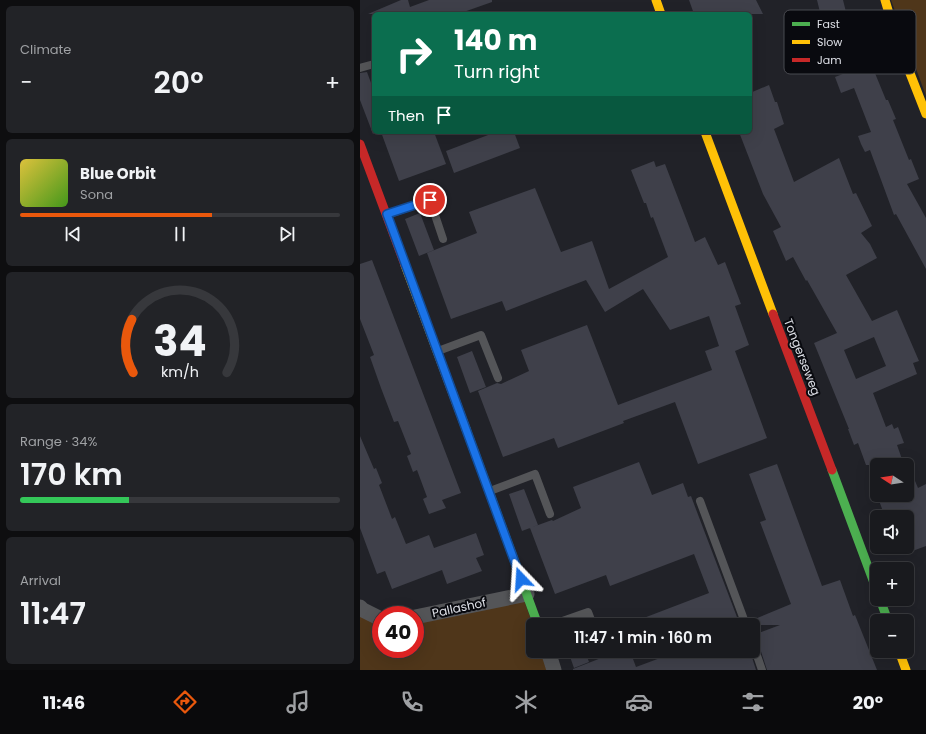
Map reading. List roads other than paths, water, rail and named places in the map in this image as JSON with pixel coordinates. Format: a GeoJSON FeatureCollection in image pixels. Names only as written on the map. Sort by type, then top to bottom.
{"type":"FeatureCollection","features":[{"type":"Feature","properties":{"kind":"street"},"geometry":{"type":"LineString","coordinates":[[656,0],[660,12]]}},
{"type":"Feature","properties":{"kind":"street"},"geometry":{"type":"LineString","coordinates":[[885,0],[888,10]]}},
{"type":"Feature","properties":{"kind":"street"},"geometry":{"type":"LineString","coordinates":[[910,74],[926,114]]}},
{"type":"Feature","properties":{"kind":"street","name":"Tongerseweg"},"geometry":{"type":"LineString","coordinates":[[706,134],[870,572]]}},
{"type":"Feature","properties":{"kind":"street"},"geometry":{"type":"LineString","coordinates":[[360,144],[536,618]]}},
{"type":"Feature","properties":{"kind":"street","name":"Pallashof"},"geometry":{"type":"LineString","coordinates":[[424,615],[527,594]]}},
{"type":"Feature","properties":{"kind":"street"},"geometry":{"type":"LineString","coordinates":[[360,607],[372,614]]}},
{"type":"Feature","properties":{"kind":"street"},"geometry":{"type":"LineString","coordinates":[[550,658],[554,670]]}},
{"type":"Feature","properties":{"kind":"street"},"geometry":{"type":"LineString","coordinates":[[902,658],[906,670]]}},
{"type":"Feature","properties":{"kind":"lane"},"geometry":{"type":"LineString","coordinates":[[360,68],[372,65]]}},
{"type":"Feature","properties":{"kind":"lane"},"geometry":{"type":"LineString","coordinates":[[387,214],[430,200],[443,238]]}},
{"type":"Feature","properties":{"kind":"lane"},"geometry":{"type":"LineString","coordinates":[[437,352],[481,335],[498,378]]}},
{"type":"Feature","properties":{"kind":"lane"},"geometry":{"type":"LineString","coordinates":[[489,492],[535,474],[550,514]]}},
{"type":"Feature","properties":{"kind":"lane"},"geometry":{"type":"LineString","coordinates":[[700,501],[743,618]]}},
{"type":"Feature","properties":{"kind":"lane"},"geometry":{"type":"LineString","coordinates":[[571,618],[588,612],[590,618]]}},
{"type":"Feature","properties":{"kind":"lane"},"geometry":{"type":"LineString","coordinates":[[758,658],[762,670]]}}]}
